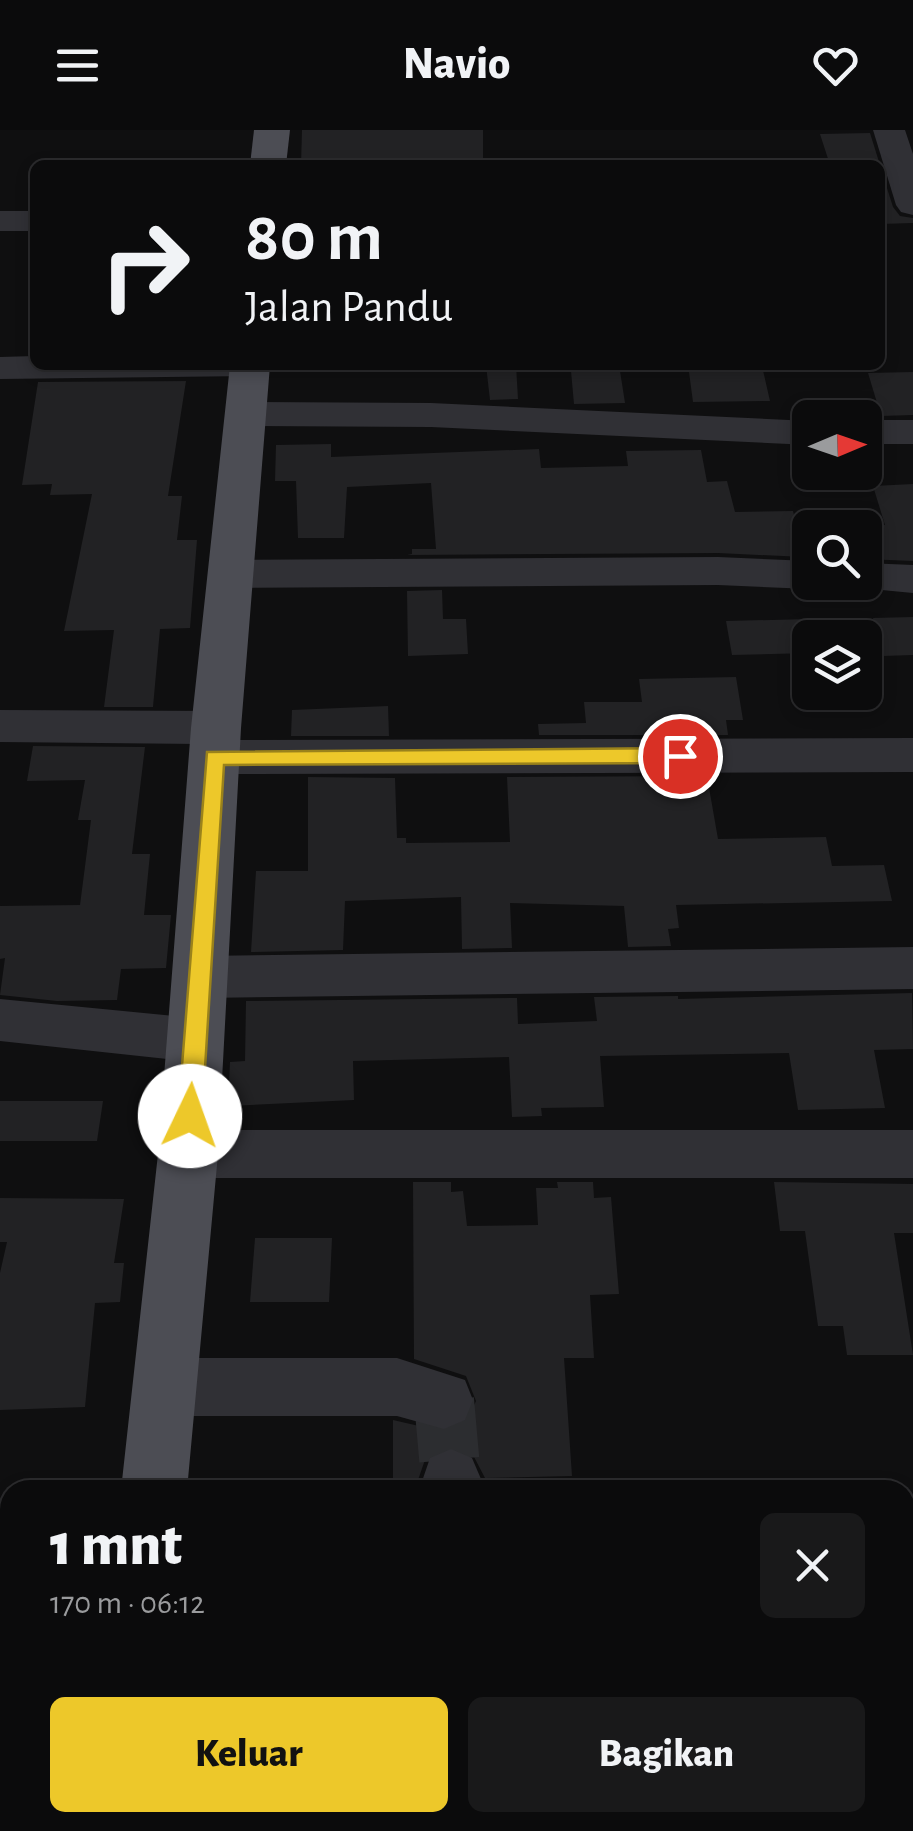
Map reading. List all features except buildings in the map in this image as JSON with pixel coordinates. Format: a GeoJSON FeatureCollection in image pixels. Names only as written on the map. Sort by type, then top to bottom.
{"type":"FeatureCollection","features":[{"type":"Feature","properties":{"kind":"main road"},"geometry":{"type":"LineString","coordinates":[[269,160],[272,130]]}},
{"type":"Feature","properties":{"kind":"main road"},"geometry":{"type":"LineString","coordinates":[[155,1480],[188,1154],[215,743],[248,381]]}},
{"type":"Feature","properties":{"kind":"street"},"geometry":{"type":"LineString","coordinates":[[889,130],[913,205]]}},
{"type":"Feature","properties":{"kind":"street"},"geometry":{"type":"LineString","coordinates":[[0,221],[30,222]]}},
{"type":"Feature","properties":{"kind":"street"},"geometry":{"type":"LineString","coordinates":[[0,368],[30,370]]}},
{"type":"Feature","properties":{"kind":"street"},"geometry":{"type":"LineString","coordinates":[[38,370],[248,381],[431,415],[792,432]]}},
{"type":"Feature","properties":{"kind":"street"},"geometry":{"type":"LineString","coordinates":[[882,432],[913,432]]}},
{"type":"Feature","properties":{"kind":"street"},"geometry":{"type":"LineString","coordinates":[[229,574],[792,573]]}},
{"type":"Feature","properties":{"kind":"street"},"geometry":{"type":"LineString","coordinates":[[882,578],[913,579]]}},
{"type":"Feature","properties":{"kind":"street"},"geometry":{"type":"LineString","coordinates":[[0,726],[215,743],[913,755]]}},
{"type":"Feature","properties":{"kind":"street"},"geometry":{"type":"LineString","coordinates":[[201,977],[913,968]]}},
{"type":"Feature","properties":{"kind":"street"},"geometry":{"type":"LineString","coordinates":[[0,1020],[195,1040]]}},
{"type":"Feature","properties":{"kind":"street"},"geometry":{"type":"LineString","coordinates":[[188,1154],[913,1154]]}},
{"type":"Feature","properties":{"kind":"street"},"geometry":{"type":"LineString","coordinates":[[163,1387],[397,1387],[444,1400]]}},
{"type":"Feature","properties":{"kind":"tunnel"},"geometry":{"type":"LineString","coordinates":[[444,1400],[451,1479]]}},
{"type":"Feature","properties":{"kind":"route"},"geometry":{"type":"LineString","coordinates":[[190,1116],[214,758],[680,756]]}}]}
